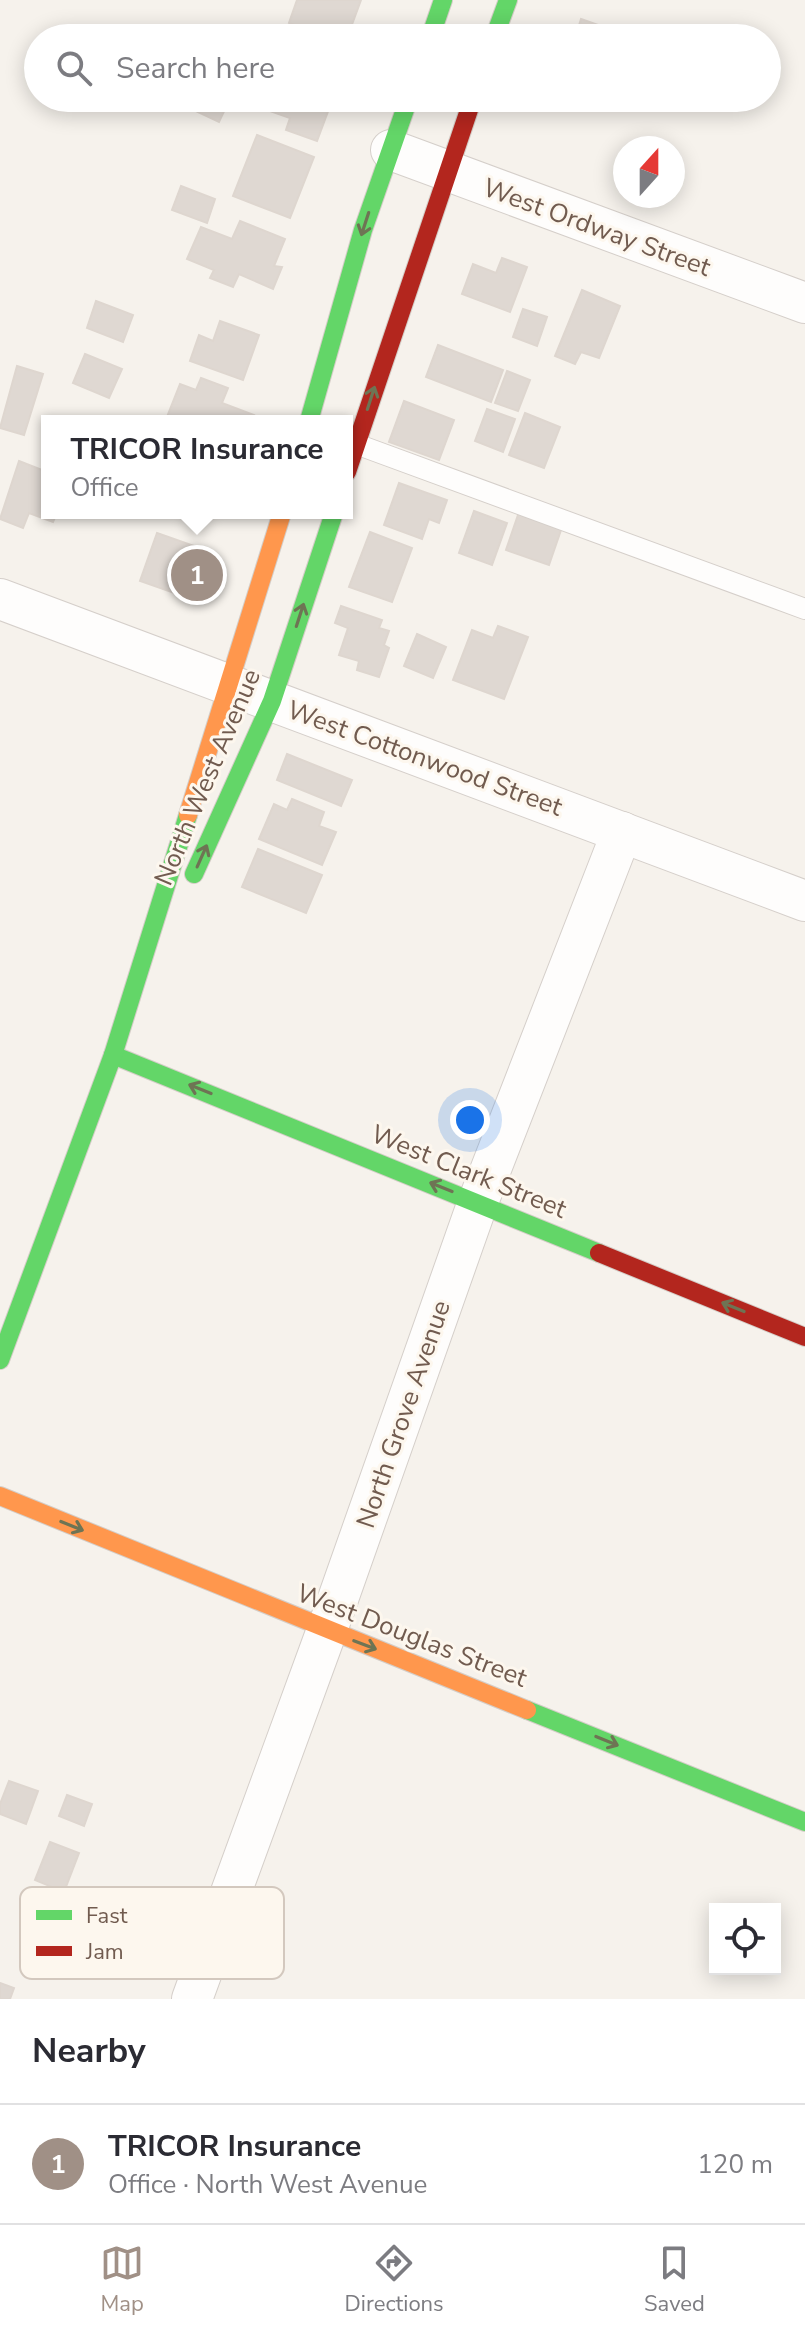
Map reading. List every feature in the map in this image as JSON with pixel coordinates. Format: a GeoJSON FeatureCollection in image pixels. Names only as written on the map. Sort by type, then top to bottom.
{"type":"FeatureCollection","features":[{"type":"Feature","properties":{"kind":"main road"},"geometry":{"type":"LineString","coordinates":[[435,24],[443,0]]}},
{"type":"Feature","properties":{"kind":"main road"},"geometry":{"type":"LineString","coordinates":[[499,24],[508,0]]}},
{"type":"Feature","properties":{"kind":"main road"},"geometry":{"type":"LineString","coordinates":[[311,415],[363,230],[404,112]]}},
{"type":"Feature","properties":{"kind":"main road"},"geometry":{"type":"LineString","coordinates":[[353,453],[468,112]]}},
{"type":"Feature","properties":{"kind":"main road","name":"North West Avenue"},"geometry":{"type":"LineString","coordinates":[[0,1360],[113,1055],[280,519]]}},
{"type":"Feature","properties":{"kind":"main road","name":"North West Avenue"},"geometry":{"type":"LineString","coordinates":[[189,885],[272,701],[332,519]]}},
{"type":"Feature","properties":{"kind":"main road","name":"North West Avenue"},"geometry":{"type":"LineString","coordinates":[[113,1055],[177,913]]}},
{"type":"Feature","properties":{"kind":"main road","name":"West Clark Street"},"geometry":{"type":"LineString","coordinates":[[113,1055],[805,1337]]}},
{"type":"Feature","properties":{"kind":"main road","name":"West Douglas Street"},"geometry":{"type":"LineString","coordinates":[[0,1496],[805,1822]]}},
{"type":"Feature","properties":{"kind":"street","name":"West Ordway Street"},"geometry":{"type":"LineString","coordinates":[[391,150],[805,303]]}},
{"type":"Feature","properties":{"kind":"street","name":"West Cottonwood Street"},"geometry":{"type":"LineString","coordinates":[[0,599],[805,901]]}},
{"type":"Feature","properties":{"kind":"street","name":"North Grove Avenue"},"geometry":{"type":"LineString","coordinates":[[233,1887],[478,1202],[622,832]]}},
{"type":"Feature","properties":{"kind":"street","name":"North Grove Avenue"},"geometry":{"type":"LineString","coordinates":[[192,1999],[199,1979]]}},
{"type":"Feature","properties":{"kind":"lane"},"geometry":{"type":"LineString","coordinates":[[356,444],[805,609]]}},
{"type":"Feature","properties":{"kind":"building"},"geometry":{"type":"Polygon","coordinates":[[[297,0],[361,0],[352,24],[289,23],[297,0]]]}},
{"type":"Feature","properties":{"kind":"building"},"geometry":{"type":"Polygon","coordinates":[[[198,112],[224,112],[219,122],[198,112]]]}},
{"type":"Feature","properties":{"kind":"building"},"geometry":{"type":"Polygon","coordinates":[[[273,112],[328,112],[317,141],[286,130],[290,118],[273,112]]]}},
{"type":"Feature","properties":{"kind":"building"},"geometry":{"type":"Polygon","coordinates":[[[257,135],[314,157],[290,218],[233,196],[257,135]]]}},
{"type":"Feature","properties":{"kind":"building"},"geometry":{"type":"Polygon","coordinates":[[[181,186],[215,199],[207,223],[172,210],[181,186]]]}},
{"type":"Feature","properties":{"kind":"building"},"geometry":{"type":"Polygon","coordinates":[[[240,221],[285,239],[274,266],[282,267],[273,289],[239,274],[233,287],[210,278],[214,270],[187,259],[201,227],[232,239],[240,221]]]}},
{"type":"Feature","properties":{"kind":"building"},"geometry":{"type":"Polygon","coordinates":[[[502,258],[527,267],[510,312],[462,294],[473,264],[496,273],[502,258]]]}},
{"type":"Feature","properties":{"kind":"building"},"geometry":{"type":"Polygon","coordinates":[[[582,290],[620,306],[599,358],[581,352],[575,364],[555,356],[582,290]]]}},
{"type":"Feature","properties":{"kind":"building"},"geometry":{"type":"Polygon","coordinates":[[[96,301],[133,315],[123,342],[87,328],[96,301]]]}},
{"type":"Feature","properties":{"kind":"building"},"geometry":{"type":"Polygon","coordinates":[[[523,309],[547,317],[537,346],[513,337],[523,309]]]}},
{"type":"Feature","properties":{"kind":"building"},"geometry":{"type":"Polygon","coordinates":[[[220,321],[259,335],[243,380],[190,361],[199,335],[213,341],[220,321]]]}},
{"type":"Feature","properties":{"kind":"building"},"geometry":{"type":"Polygon","coordinates":[[[438,345],[503,370],[491,402],[426,377],[438,345]]]}},
{"type":"Feature","properties":{"kind":"building"},"geometry":{"type":"Polygon","coordinates":[[[85,354],[122,369],[109,398],[73,383],[85,354]]]}},
{"type":"Feature","properties":{"kind":"building"},"geometry":{"type":"Polygon","coordinates":[[[17,366],[43,374],[24,435],[0,428],[17,366]]]}},
{"type":"Feature","properties":{"kind":"building"},"geometry":{"type":"Polygon","coordinates":[[[507,371],[530,380],[518,411],[495,403],[507,371]]]}},
{"type":"Feature","properties":{"kind":"building"},"geometry":{"type":"Polygon","coordinates":[[[201,378],[228,388],[222,403],[254,415],[168,415],[180,384],[196,390],[201,378]]]}},
{"type":"Feature","properties":{"kind":"building"},"geometry":{"type":"Polygon","coordinates":[[[404,401],[454,420],[439,460],[389,442],[404,401]]]}},
{"type":"Feature","properties":{"kind":"building"},"geometry":{"type":"Polygon","coordinates":[[[487,409],[515,419],[503,452],[475,441],[487,409]]]}},
{"type":"Feature","properties":{"kind":"building"},"geometry":{"type":"Polygon","coordinates":[[[525,413],[560,427],[544,468],[509,455],[525,413]]]}},
{"type":"Feature","properties":{"kind":"building"},"geometry":{"type":"Polygon","coordinates":[[[19,461],[41,470],[41,518],[29,513],[23,528],[0,519],[19,461]]]}},
{"type":"Feature","properties":{"kind":"building"},"geometry":{"type":"Polygon","coordinates":[[[399,483],[447,500],[439,523],[429,519],[422,539],[384,525],[399,483]]]}},
{"type":"Feature","properties":{"kind":"building"},"geometry":{"type":"Polygon","coordinates":[[[474,511],[507,523],[492,565],[459,553],[474,511]]]}},
{"type":"Feature","properties":{"kind":"building"},"geometry":{"type":"Polygon","coordinates":[[[519,512],[562,527],[549,565],[506,550],[519,512]]]}},
{"type":"Feature","properties":{"kind":"building"},"geometry":{"type":"Polygon","coordinates":[[[370,532],[412,548],[392,602],[349,587],[370,532]]]}},
{"type":"Feature","properties":{"kind":"building"},"geometry":{"type":"Polygon","coordinates":[[[157,533],[217,554],[200,602],[140,581],[157,533]]]}},
{"type":"Feature","properties":{"kind":"building"},"geometry":{"type":"Polygon","coordinates":[[[341,606],[382,620],[379,628],[389,631],[384,645],[389,648],[379,677],[357,670],[359,661],[339,655],[348,628],[335,623],[341,606]]]}},
{"type":"Feature","properties":{"kind":"building"},"geometry":{"type":"Polygon","coordinates":[[[498,626],[528,637],[504,699],[453,680],[472,630],[493,638],[498,626]]]}},
{"type":"Feature","properties":{"kind":"building"},"geometry":{"type":"Polygon","coordinates":[[[417,634],[446,647],[433,678],[404,666],[417,634]]]}},
{"type":"Feature","properties":{"kind":"building"},"geometry":{"type":"Polygon","coordinates":[[[287,754],[352,780],[341,806],[277,780],[287,754]]]}},
{"type":"Feature","properties":{"kind":"building"},"geometry":{"type":"Polygon","coordinates":[[[292,799],[324,812],[319,826],[336,832],[322,865],[259,839],[274,804],[287,810],[292,799]]]}},
{"type":"Feature","properties":{"kind":"building"},"geometry":{"type":"Polygon","coordinates":[[[258,849],[322,875],[306,913],[242,887],[258,849]]]}},
{"type":"Feature","properties":{"kind":"building"},"geometry":{"type":"Polygon","coordinates":[[[9,1781],[38,1791],[26,1824],[0,1814],[0,1804],[9,1781]]]}},
{"type":"Feature","properties":{"kind":"building"},"geometry":{"type":"Polygon","coordinates":[[[67,1795],[92,1804],[84,1826],[59,1816],[67,1795]]]}},
{"type":"Feature","properties":{"kind":"building"},"geometry":{"type":"Polygon","coordinates":[[[50,1842],[79,1853],[66,1887],[52,1887],[35,1880],[50,1842]]]}},
{"type":"Feature","properties":{"kind":"building"},"geometry":{"type":"Polygon","coordinates":[[[0,1983],[14,1988],[10,1999],[0,1999],[0,1983]]]}},
{"type":"Feature","properties":{"kind":"traffic: fast"},"geometry":{"type":"LineString","coordinates":[[435,24],[443,0]]}},
{"type":"Feature","properties":{"kind":"traffic: fast"},"geometry":{"type":"LineString","coordinates":[[499,24],[508,0]]}},
{"type":"Feature","properties":{"kind":"traffic: fast"},"geometry":{"type":"LineString","coordinates":[[311,415],[363,230],[404,112]]}},
{"type":"Feature","properties":{"kind":"traffic: fast"},"geometry":{"type":"LineString","coordinates":[[194,874],[272,701],[332,519]]}},
{"type":"Feature","properties":{"kind":"traffic: fast"},"geometry":{"type":"LineString","coordinates":[[0,1360],[113,1055],[188,815]]}},
{"type":"Feature","properties":{"kind":"traffic: fast"},"geometry":{"type":"LineString","coordinates":[[113,1055],[599,1253]]}},
{"type":"Feature","properties":{"kind":"traffic: fast"},"geometry":{"type":"LineString","coordinates":[[527,1710],[805,1822]]}},
{"type":"Feature","properties":{"kind":"traffic: slow"},"geometry":{"type":"LineString","coordinates":[[188,815],[280,519]]}},
{"type":"Feature","properties":{"kind":"traffic: slow"},"geometry":{"type":"LineString","coordinates":[[0,1496],[527,1710]]}},
{"type":"Feature","properties":{"kind":"traffic: jam"},"geometry":{"type":"LineString","coordinates":[[353,454],[468,112]]}},
{"type":"Feature","properties":{"kind":"traffic: jam"},"geometry":{"type":"LineString","coordinates":[[599,1253],[805,1337]]}},
{"type":"Feature","properties":{"kind":"place","name":"TRICOR Insurance"},"geometry":{"type":"Point","coordinates":[197,575]}}]}
